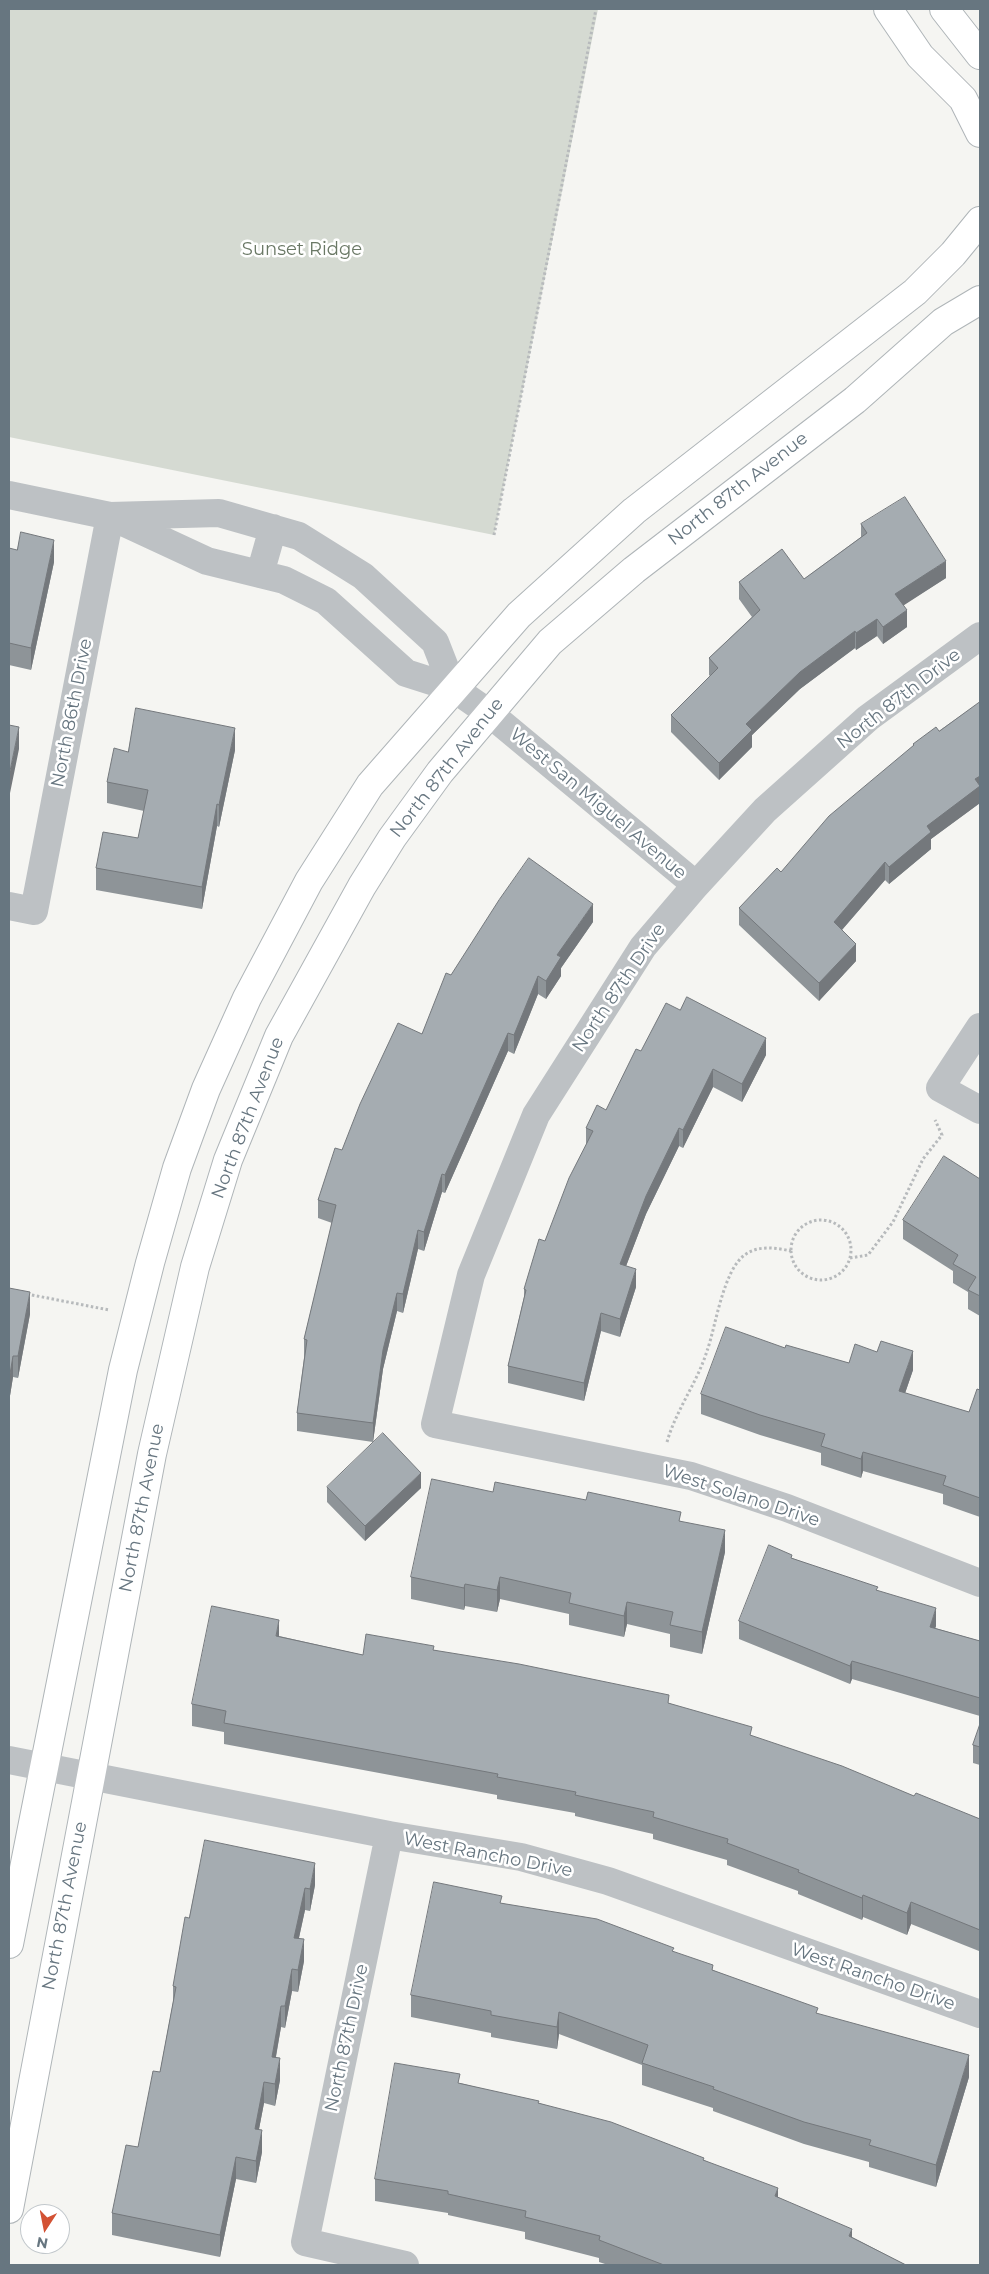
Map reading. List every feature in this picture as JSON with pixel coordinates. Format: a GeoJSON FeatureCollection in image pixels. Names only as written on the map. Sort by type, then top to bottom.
{"type":"FeatureCollection","features":[{"type":"Feature","properties":{"kind":"street"},"geometry":{"type":"LineString","coordinates":[[888,9],[920,56],[963,99],[980,133]]}},
{"type":"Feature","properties":{"kind":"street"},"geometry":{"type":"LineString","coordinates":[[944,9],[980,55]]}},
{"type":"Feature","properties":{"kind":"street"},"geometry":{"type":"LineString","coordinates":[[9,1944],[123,1370],[177,1168],[206,1089],[247,998],[309,881],[370,785],[453,688],[519,615],[571,566],[676,476],[915,292],[953,254],[980,221]]}},
{"type":"Feature","properties":{"kind":"street","name":"North 87th Avenue"},"geometry":{"type":"LineString","coordinates":[[9,2209],[89,1776],[154,1444],[194,1267],[228,1160],[279,1036],[362,886],[392,838],[440,772],[550,642],[634,570],[855,400],[942,322],[980,300]]}},
{"type":"Feature","properties":{"kind":"street","name":"West San Miguel Avenue"},"geometry":{"type":"LineString","coordinates":[[9,495],[110,516],[207,561],[284,580],[326,601],[406,673],[453,688],[488,713],[696,885]]}},
{"type":"Feature","properties":{"kind":"street","name":"West San Miguel Avenue"},"geometry":{"type":"LineString","coordinates":[[110,516],[220,513],[299,536],[364,576],[435,642],[453,688]]}},
{"type":"Feature","properties":{"kind":"street","name":"North 86th Drive"},"geometry":{"type":"LineString","coordinates":[[22,908],[110,516]]}},
{"type":"Feature","properties":{"kind":"street"},"geometry":{"type":"LineString","coordinates":[[260,574],[273,528]]}},
{"type":"Feature","properties":{"kind":"street","name":"North 87th Drive"},"geometry":{"type":"LineString","coordinates":[[435,1424],[472,1275],[536,1115],[644,947],[696,885],[764,810],[868,718],[980,636]]}},
{"type":"Feature","properties":{"kind":"street"},"geometry":{"type":"LineString","coordinates":[[959,1098],[980,1027]]}},
{"type":"Feature","properties":{"kind":"street","name":"West Solano Drive"},"geometry":{"type":"LineString","coordinates":[[435,1424],[691,1476],[787,1508],[980,1583]]}},
{"type":"Feature","properties":{"kind":"street","name":"West Rancho Drive"},"geometry":{"type":"LineString","coordinates":[[9,1760],[389,1835],[521,1857],[608,1880],[980,2014]]}},
{"type":"Feature","properties":{"kind":"street","name":"North 87th Drive"},"geometry":{"type":"LineString","coordinates":[[389,1835],[305,2242],[405,2265]]}},
{"type":"Feature","properties":{"kind":"path"},"geometry":{"type":"LineString","coordinates":[[494,536],[596,9]]}},
{"type":"Feature","properties":{"kind":"path"},"geometry":{"type":"LineString","coordinates":[[850,1258],[868,1255],[893,1222],[924,1159],[942,1135],[934,1119],[959,1098]]}},
{"type":"Feature","properties":{"kind":"path"},"geometry":{"type":"LineString","coordinates":[[826,1220],[844,1230],[851,1248],[850,1258],[846,1267],[838,1274],[820,1280],[802,1273],[795,1266],[791,1251],[793,1237],[807,1223],[826,1220]]}},
{"type":"Feature","properties":{"kind":"path"},"geometry":{"type":"LineString","coordinates":[[661,1469],[670,1430],[706,1354],[733,1269],[747,1253],[757,1249],[791,1251]]}},
{"type":"Feature","properties":{"kind":"path"},"geometry":{"type":"LineString","coordinates":[[18,1292],[137,1315]]}},
{"type":"Feature","properties":{"kind":"green space","name":"Sunset Ridge"},"geometry":{"type":"Polygon","coordinates":[[[9,9],[598,9],[494,535],[9,437],[9,9]]]}},
{"type":"Feature","properties":{"kind":"building"},"geometry":{"type":"Polygon","coordinates":[[[905,497],[946,561],[895,594],[907,610],[883,627],[877,619],[856,633],[855,631],[800,672],[746,724],[752,730],[719,763],[671,715],[718,668],[709,658],[760,610],[739,582],[782,549],[804,579],[867,533],[861,524],[905,497]]]}},
{"type":"Feature","properties":{"kind":"building"},"geometry":{"type":"Polygon","coordinates":[[[21,532],[54,540],[31,648],[9,643],[9,548],[17,550],[21,532]]]}},
{"type":"Feature","properties":{"kind":"building"},"geometry":{"type":"Polygon","coordinates":[[[980,702],[980,776],[975,779],[980,786],[927,826],[931,832],[889,867],[885,862],[834,922],[856,944],[819,983],[739,908],[777,868],[781,872],[829,816],[913,744],[936,727],[939,731],[980,702]]]}},
{"type":"Feature","properties":{"kind":"building"},"geometry":{"type":"Polygon","coordinates":[[[136,708],[235,728],[219,805],[217,804],[202,887],[96,868],[103,832],[138,838],[148,790],[107,782],[114,748],[128,752],[136,708]]]}},
{"type":"Feature","properties":{"kind":"building"},"geometry":{"type":"Polygon","coordinates":[[[9,725],[19,727],[9,776],[9,725]]]}},
{"type":"Feature","properties":{"kind":"building"},"geometry":{"type":"Polygon","coordinates":[[[529,858],[593,904],[557,955],[561,957],[546,981],[538,976],[514,1035],[508,1033],[445,1175],[442,1174],[424,1232],[418,1230],[403,1294],[397,1293],[383,1350],[373,1423],[297,1413],[307,1340],[304,1339],[336,1205],[318,1200],[335,1148],[342,1150],[360,1104],[398,1023],[422,1034],[446,973],[451,975],[499,900],[529,858]]]}},
{"type":"Feature","properties":{"kind":"building"},"geometry":{"type":"Polygon","coordinates":[[[687,997],[766,1038],[742,1084],[713,1069],[683,1130],[679,1128],[646,1196],[620,1264],[636,1269],[620,1319],[601,1313],[584,1383],[508,1366],[526,1290],[524,1289],[539,1239],[545,1241],[569,1178],[593,1131],[586,1128],[597,1105],[606,1110],[636,1049],[641,1051],[666,1003],[680,1010],[687,997]]]}},
{"type":"Feature","properties":{"kind":"building"},"geometry":{"type":"Polygon","coordinates":[[[944,1156],[980,1179],[980,1296],[968,1290],[976,1277],[953,1264],[958,1255],[903,1220],[944,1156]]]}},
{"type":"Feature","properties":{"kind":"building"},"geometry":{"type":"Polygon","coordinates":[[[9,1288],[30,1292],[18,1356],[13,1356],[9,1380],[9,1288]]]}},
{"type":"Feature","properties":{"kind":"building"},"geometry":{"type":"Polygon","coordinates":[[[726,1327],[785,1348],[786,1345],[849,1363],[855,1344],[877,1352],[881,1341],[913,1351],[899,1391],[969,1412],[977,1389],[980,1390],[980,1498],[943,1485],[946,1476],[863,1452],[861,1459],[821,1446],[825,1434],[760,1415],[701,1394],[726,1327]]]}},
{"type":"Feature","properties":{"kind":"building"},"geometry":{"type":"Polygon","coordinates":[[[383,1433],[421,1473],[365,1526],[327,1487],[383,1433]]]}},
{"type":"Feature","properties":{"kind":"building"},"geometry":{"type":"Polygon","coordinates":[[[432,1479],[493,1492],[495,1482],[586,1500],[588,1492],[681,1512],[679,1521],[725,1530],[702,1632],[670,1625],[673,1612],[627,1602],[624,1616],[569,1603],[571,1593],[500,1577],[497,1590],[465,1584],[464,1588],[411,1577],[432,1479]]]}},
{"type":"Feature","properties":{"kind":"building"},"geometry":{"type":"Polygon","coordinates":[[[769,1545],[792,1555],[791,1558],[878,1587],[876,1590],[936,1608],[930,1627],[980,1641],[980,1698],[852,1661],[850,1666],[739,1621],[769,1545]]]}},
{"type":"Feature","properties":{"kind":"building"},"geometry":{"type":"Polygon","coordinates":[[[212,1606],[279,1620],[276,1636],[363,1655],[366,1634],[434,1646],[433,1650],[519,1664],[669,1695],[668,1703],[752,1727],[750,1735],[842,1766],[914,1796],[916,1793],[980,1819],[980,1930],[911,1902],[907,1913],[863,1895],[862,1898],[798,1872],[799,1870],[727,1843],[728,1839],[653,1817],[654,1812],[575,1795],[576,1792],[497,1777],[498,1774],[224,1723],[226,1711],[192,1704],[212,1606]]]}},
{"type":"Feature","properties":{"kind":"building"},"geometry":{"type":"Polygon","coordinates":[[[980,1724],[980,1747],[973,1745],[980,1724]]]}},
{"type":"Feature","properties":{"kind":"building"},"geometry":{"type":"Polygon","coordinates":[[[205,1840],[315,1863],[310,1889],[305,1888],[294,1938],[304,1939],[298,1970],[292,1969],[285,2006],[281,2006],[272,2057],[280,2058],[275,2084],[264,2082],[255,2129],[262,2130],[256,2161],[236,2157],[220,2235],[112,2213],[126,2145],[138,2147],[153,2071],[160,2072],[176,1987],[173,1986],[185,1917],[189,1918],[205,1840]]]}},
{"type":"Feature","properties":{"kind":"building"},"geometry":{"type":"Polygon","coordinates":[[[434,1882],[502,1896],[500,1903],[597,1919],[674,1948],[672,1951],[713,1965],[712,1970],[818,2008],[816,2013],[969,2055],[936,2165],[869,2145],[871,2140],[804,2122],[713,2089],[714,2087],[642,2063],[648,2045],[559,2012],[557,2027],[491,2015],[491,2011],[411,1995],[434,1882]]]}},
{"type":"Feature","properties":{"kind":"building"},"geometry":{"type":"Polygon","coordinates":[[[395,2063],[460,2074],[458,2083],[539,2101],[538,2103],[611,2122],[704,2158],[703,2160],[778,2188],[775,2196],[852,2229],[849,2236],[906,2265],[664,2265],[599,2240],[600,2236],[525,2217],[526,2211],[448,2194],[448,2191],[375,2179],[395,2063]]]}}]}
